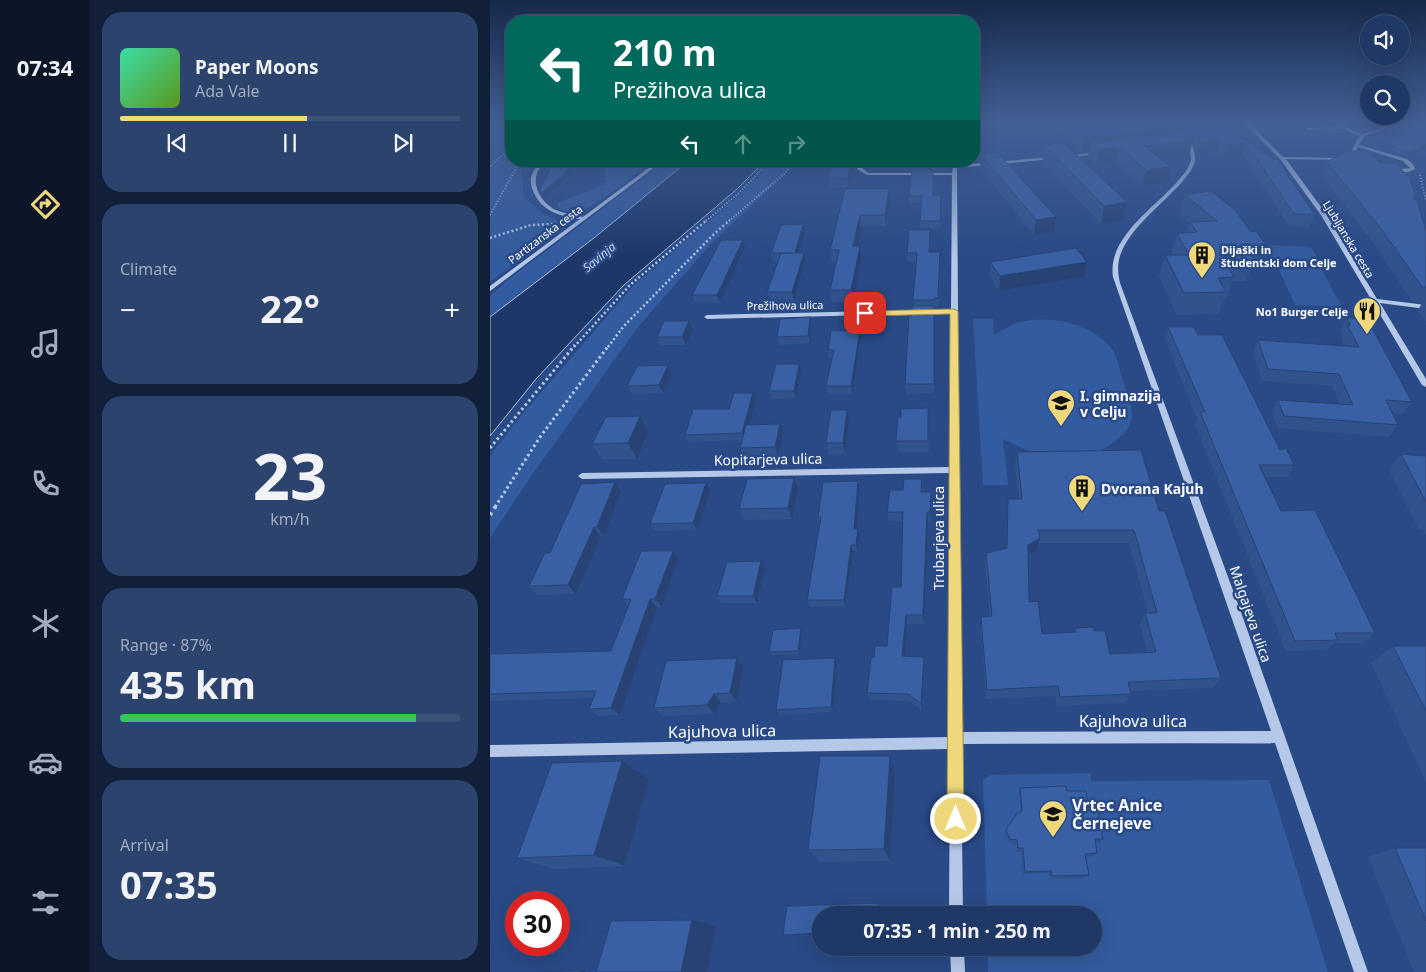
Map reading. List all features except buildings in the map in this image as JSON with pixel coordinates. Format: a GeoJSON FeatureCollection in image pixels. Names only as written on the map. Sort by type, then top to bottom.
{"type":"FeatureCollection","features":[{"type":"Feature","properties":{"kind":"street"},"geometry":{"type":"LineString","coordinates":[[539,167],[534,175],[533,185],[546,209],[563,216],[582,218]]}},
{"type":"Feature","properties":{"kind":"street","name":"Partizanska cesta"},"geometry":{"type":"LineString","coordinates":[[490,289],[582,218],[652,167]]}},
{"type":"Feature","properties":{"kind":"street"},"geometry":{"type":"LineString","coordinates":[[859,167],[867,174],[951,167]]}},
{"type":"Feature","properties":{"kind":"street","name":"Trubarjeva ulica"},"geometry":{"type":"LineString","coordinates":[[956,167],[954,311],[956,906]]}},
{"type":"Feature","properties":{"kind":"street","name":"Malgajeva ulica"},"geometry":{"type":"LineString","coordinates":[[1190,167],[1188,173],[1176,188],[1124,241],[1118,252],[1114,267],[1117,283],[1280,737],[1361,972]]}},
{"type":"Feature","properties":{"kind":"street","name":"Ljubljanska cesta"},"geometry":{"type":"LineString","coordinates":[[1289,167],[1324,214],[1426,386]]}},
{"type":"Feature","properties":{"kind":"street"},"geometry":{"type":"LineString","coordinates":[[1381,171],[1408,171],[1413,169],[1412,167]]}},
{"type":"Feature","properties":{"kind":"street"},"geometry":{"type":"LineString","coordinates":[[1408,171],[1410,180]]}},
{"type":"Feature","properties":{"kind":"street"},"geometry":{"type":"LineString","coordinates":[[1374,300],[1426,307]]}},
{"type":"Feature","properties":{"kind":"street","name":"Prežihova ulica"},"geometry":{"type":"LineString","coordinates":[[707,317],[954,311]]}},
{"type":"Feature","properties":{"kind":"street","name":"Kajuhova ulica"},"geometry":{"type":"LineString","coordinates":[[955,740],[1280,737]]}},
{"type":"Feature","properties":{"kind":"street"},"geometry":{"type":"LineString","coordinates":[[957,956],[958,972]]}},
{"type":"Feature","properties":{"kind":"lane","name":"Kopitarjeva ulica"},"geometry":{"type":"LineString","coordinates":[[582,476],[954,470]]}},
{"type":"Feature","properties":{"kind":"lane","name":"Kajuhova ulica"},"geometry":{"type":"LineString","coordinates":[[490,751],[955,740]]}},
{"type":"Feature","properties":{"kind":"path"},"geometry":{"type":"LineString","coordinates":[[490,215],[516,167]]}},
{"type":"Feature","properties":{"kind":"path"},"geometry":{"type":"LineString","coordinates":[[490,448],[587,331],[630,285],[739,193],[764,167]]}},
{"type":"Feature","properties":{"kind":"path"},"geometry":{"type":"LineString","coordinates":[[490,515],[540,437],[623,327],[714,234],[790,167]]}},
{"type":"Feature","properties":{"kind":"path"},"geometry":{"type":"LineString","coordinates":[[1419,170],[1426,201]]}},
{"type":"Feature","properties":{"kind":"path"},"geometry":{"type":"LineString","coordinates":[[490,238],[536,224],[575,224]]}},
{"type":"Feature","properties":{"kind":"shaded area"},"geometry":{"type":"Polygon","coordinates":[[[490,167],[521,167],[524,198],[545,215],[568,225],[490,282],[490,167]]]}},
{"type":"Feature","properties":{"kind":"shaded area"},"geometry":{"type":"Polygon","coordinates":[[[605,167],[643,167],[614,191],[584,210],[568,212],[558,207],[558,203],[606,182],[605,167]]]}},
{"type":"Feature","properties":{"kind":"shaded area"},"geometry":{"type":"Polygon","coordinates":[[[658,167],[680,167],[594,238],[490,317],[490,296],[509,279],[658,167]]]}},
{"type":"Feature","properties":{"kind":"shaded area"},"geometry":{"type":"Polygon","coordinates":[[[767,167],[792,167],[710,245],[638,327],[532,475],[490,538],[490,456],[520,417],[634,285],[742,193],[767,167]]]}},
{"type":"Feature","properties":{"kind":"shaded area"},"geometry":{"type":"Polygon","coordinates":[[[1264,245],[1311,247],[1319,261],[1270,259],[1264,245]]]}},
{"type":"Feature","properties":{"kind":"shaded area"},"geometry":{"type":"Polygon","coordinates":[[[1275,261],[1318,263],[1342,307],[1295,305],[1275,261]]]}},
{"type":"Feature","properties":{"kind":"shaded area"},"geometry":{"type":"Polygon","coordinates":[[[973,319],[993,319],[994,335],[1016,323],[1048,320],[1060,321],[1084,328],[1104,340],[1114,352],[1131,406],[1131,422],[1125,433],[1100,451],[1068,458],[1024,449],[1003,439],[1008,485],[983,485],[973,319]]]}},
{"type":"Feature","properties":{"kind":"shaded area"},"geometry":{"type":"Polygon","coordinates":[[[1090,773],[1092,781],[1269,780],[1328,972],[988,972],[987,956],[1102,956],[1102,906],[987,906],[983,780],[991,775],[1090,773]]]}},
{"type":"Feature","properties":{"kind":"water","name":"Savinja"},"geometry":{"type":"Polygon","coordinates":[[[680,167],[759,167],[737,189],[624,285],[536,379],[490,436],[490,317],[594,238],[680,167]]]}},
{"type":"Feature","properties":{"kind":"place","name":"Dijaški in študentski dom Celje"},"geometry":{"type":"Point","coordinates":[1202,279]}},
{"type":"Feature","properties":{"kind":"place","name":"No1 Burger Celje"},"geometry":{"type":"Point","coordinates":[1367,335]}},
{"type":"Feature","properties":{"kind":"place","name":"I. gimnazija v Celju"},"geometry":{"type":"Point","coordinates":[1061,427]}},
{"type":"Feature","properties":{"kind":"place","name":"Dvorana Kajuh"},"geometry":{"type":"Point","coordinates":[1082,512]}},
{"type":"Feature","properties":{"kind":"place","name":"Vrtec Anice Černejeve"},"geometry":{"type":"Point","coordinates":[1053,838]}},
{"type":"Feature","properties":{"kind":"route"},"geometry":{"type":"LineString","coordinates":[[865,313],[954,311],[956,819]]}}]}
